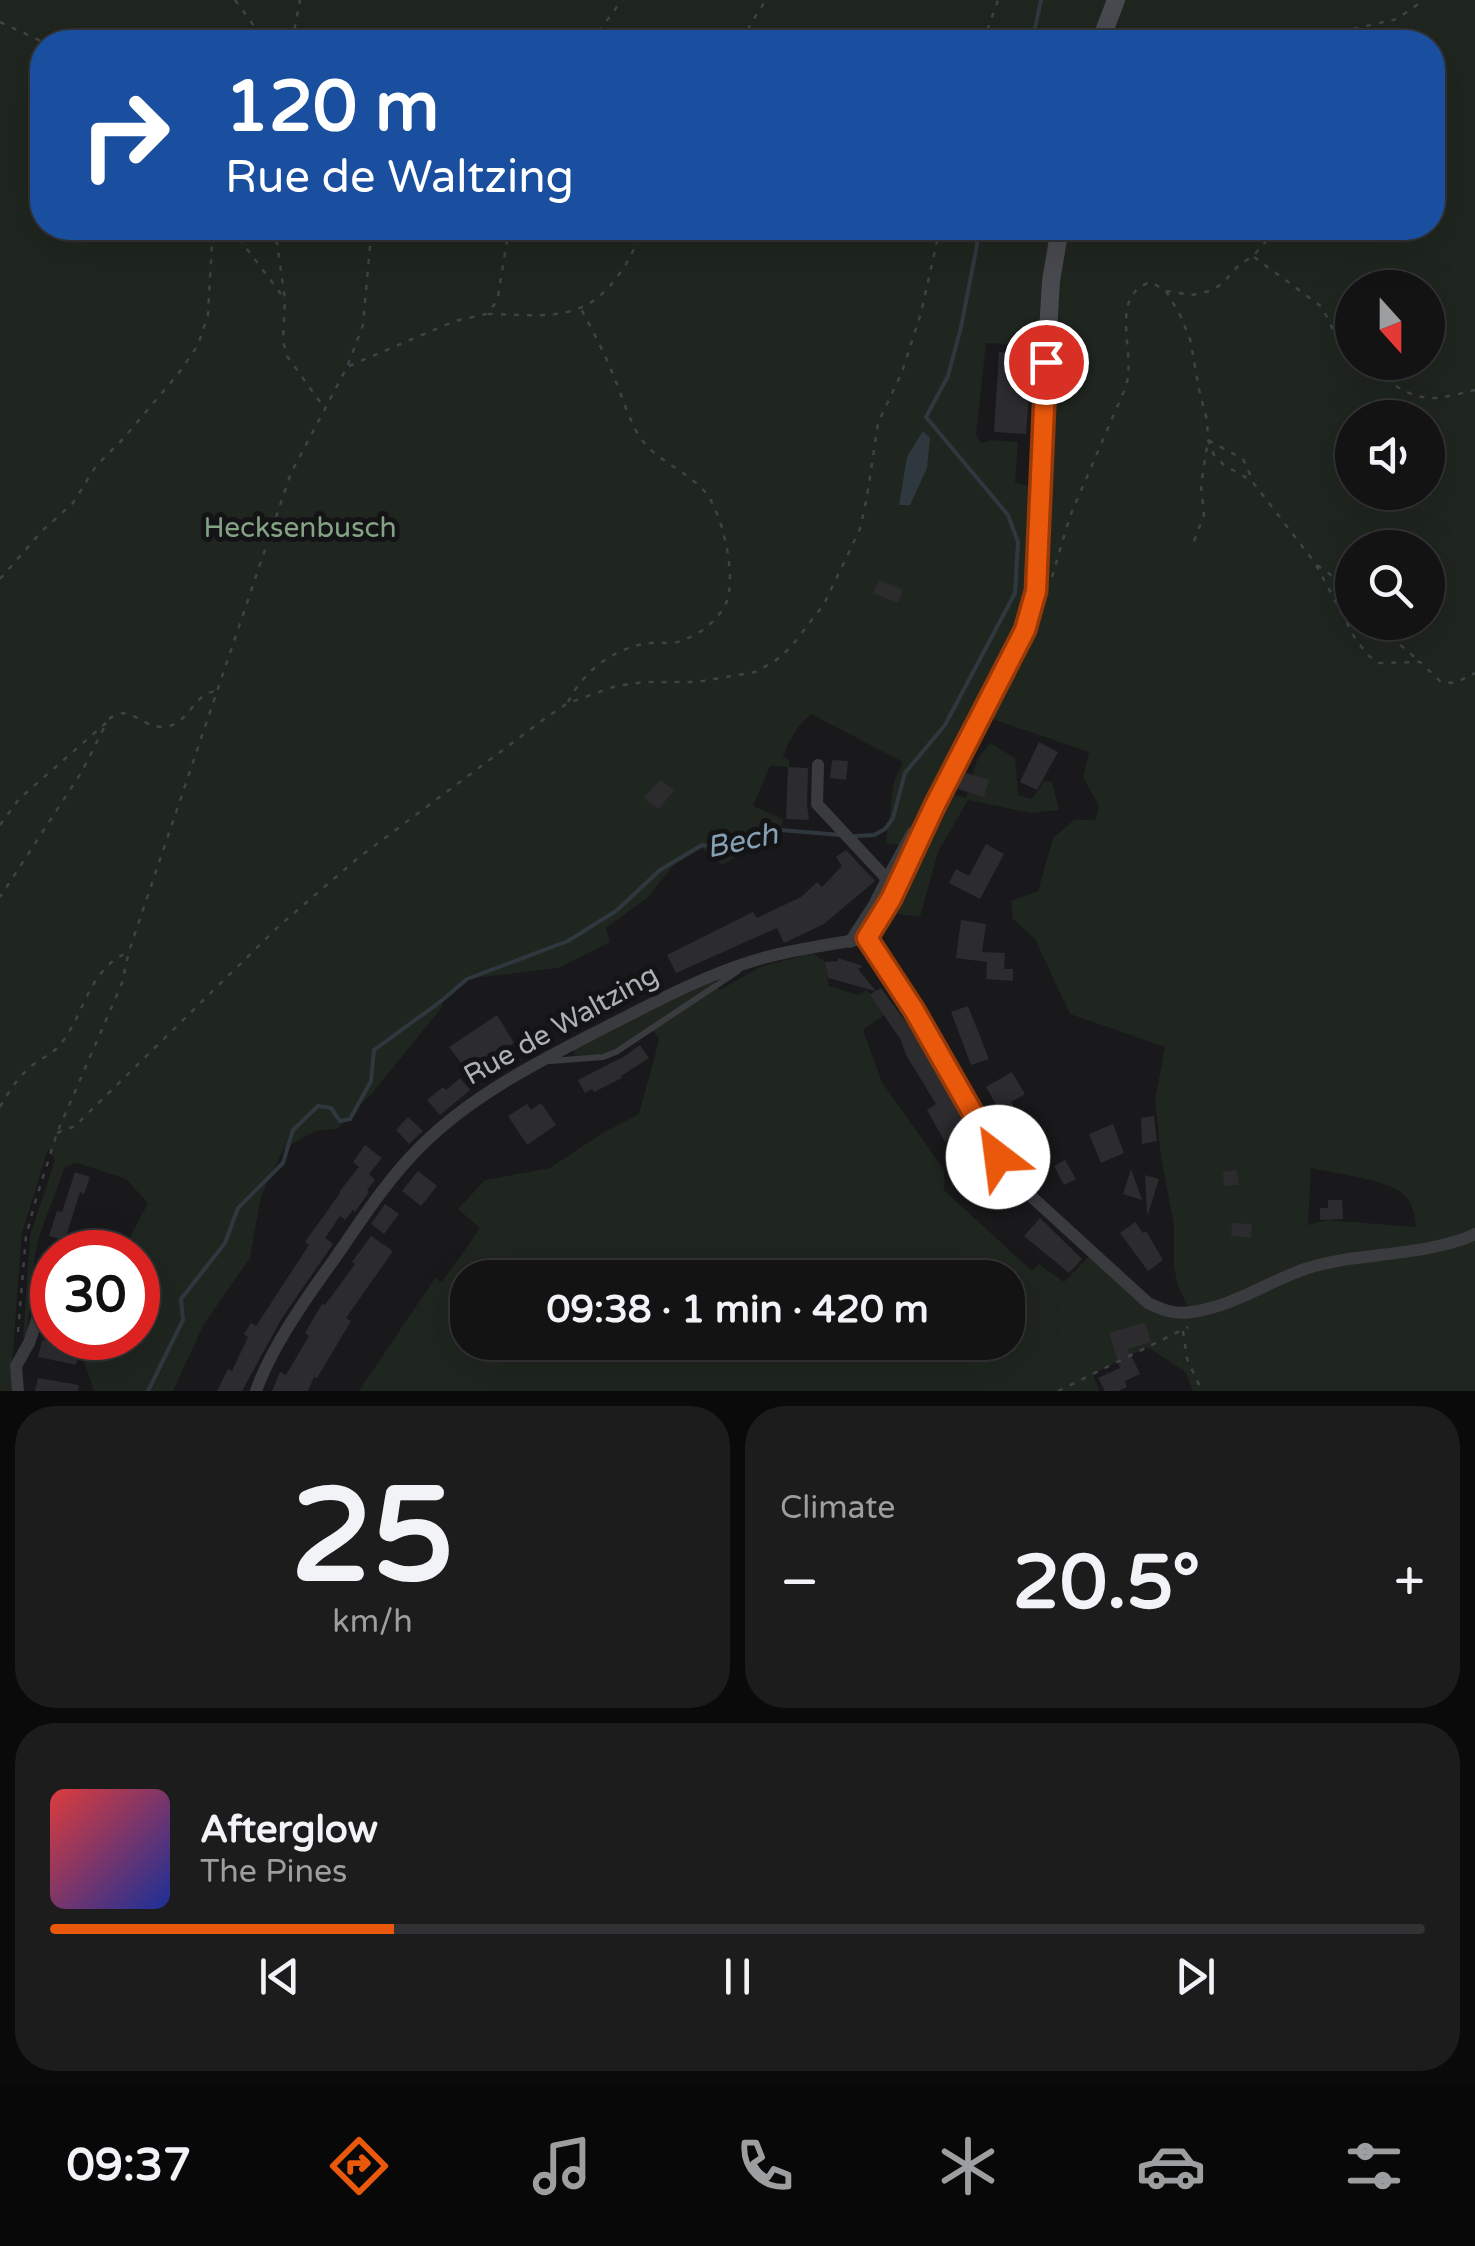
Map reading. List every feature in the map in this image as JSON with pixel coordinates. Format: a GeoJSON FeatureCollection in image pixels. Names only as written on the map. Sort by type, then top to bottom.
{"type":"FeatureCollection","features":[{"type":"Feature","properties":{"kind":"street"},"geometry":{"type":"LineString","coordinates":[[1105,30],[1116,0]]}},
{"type":"Feature","properties":{"kind":"street"},"geometry":{"type":"LineString","coordinates":[[1058,240],[1051,281],[1036,591],[1025,630],[891,899],[867,938],[914,1010],[998,1157],[1022,1186],[1148,1303],[1192,1318],[1308,1268],[1418,1251],[1475,1234]]}},
{"type":"Feature","properties":{"kind":"street"},"geometry":{"type":"LineString","coordinates":[[818,765],[817,804],[886,879]]}},
{"type":"Feature","properties":{"kind":"street"},"geometry":{"type":"LineString","coordinates":[[850,942],[927,806],[935,805]]}},
{"type":"Feature","properties":{"kind":"street","name":"Rue de Waltzing"},"geometry":{"type":"LineString","coordinates":[[256,1391],[303,1303],[386,1185],[446,1123],[540,1062],[710,976],[803,948],[867,938]]}},
{"type":"Feature","properties":{"kind":"street"},"geometry":{"type":"LineString","coordinates":[[18,1391],[16,1366],[30,1338]]}},
{"type":"Feature","properties":{"kind":"lane"},"geometry":{"type":"LineString","coordinates":[[540,1062],[616,1052],[755,960]]}},
{"type":"Feature","properties":{"kind":"path"},"geometry":{"type":"LineString","coordinates":[[235,0],[257,30]]}},
{"type":"Feature","properties":{"kind":"path"},"geometry":{"type":"LineString","coordinates":[[294,30],[300,0]]}},
{"type":"Feature","properties":{"kind":"path"},"geometry":{"type":"LineString","coordinates":[[600,30],[622,0]]}},
{"type":"Feature","properties":{"kind":"path"},"geometry":{"type":"LineString","coordinates":[[748,30],[766,0]]}},
{"type":"Feature","properties":{"kind":"path"},"geometry":{"type":"LineString","coordinates":[[987,30],[998,0]]}},
{"type":"Feature","properties":{"kind":"path"},"geometry":{"type":"LineString","coordinates":[[1348,30],[1397,19],[1424,0]]}},
{"type":"Feature","properties":{"kind":"path"},"geometry":{"type":"LineString","coordinates":[[0,22],[30,36]]}},
{"type":"Feature","properties":{"kind":"path"},"geometry":{"type":"LineString","coordinates":[[0,579],[73,502],[96,466],[178,374],[198,345],[208,315],[211,240]]}},
{"type":"Feature","properties":{"kind":"path"},"geometry":{"type":"LineString","coordinates":[[239,240],[285,299]]}},
{"type":"Feature","properties":{"kind":"path"},"geometry":{"type":"LineString","coordinates":[[276,240],[285,299],[283,340],[287,356],[324,407]]}},
{"type":"Feature","properties":{"kind":"path"},"geometry":{"type":"LineString","coordinates":[[16,1366],[26,1236],[57,1133],[122,983],[291,473],[347,367],[363,325],[369,240]]}},
{"type":"Feature","properties":{"kind":"path"},"geometry":{"type":"LineString","coordinates":[[486,314],[498,296],[507,240]]}},
{"type":"Feature","properties":{"kind":"path"},"geometry":{"type":"LineString","coordinates":[[347,367],[455,321],[486,314],[562,314],[581,309],[615,280],[638,240]]}},
{"type":"Feature","properties":{"kind":"path"},"geometry":{"type":"LineString","coordinates":[[57,1133],[75,1126],[278,926],[358,858],[568,703],[616,686],[697,682],[755,672],[792,646],[824,604],[860,528],[878,424],[902,372],[921,313],[937,240]]}},
{"type":"Feature","properties":{"kind":"path"},"geometry":{"type":"LineString","coordinates":[[1036,591],[1049,582],[1056,570],[1070,516],[1124,391],[1128,374],[1125,316],[1132,294],[1140,285],[1151,282],[1166,290],[1192,295],[1210,291],[1267,240]]}},
{"type":"Feature","properties":{"kind":"path"},"geometry":{"type":"LineString","coordinates":[[1253,256],[1322,308],[1335,334]]}},
{"type":"Feature","properties":{"kind":"path"},"geometry":{"type":"LineString","coordinates":[[1166,290],[1190,340],[1207,420],[1201,486],[1204,516],[1194,541]]}},
{"type":"Feature","properties":{"kind":"path"},"geometry":{"type":"LineString","coordinates":[[568,703],[574,689],[591,670],[619,651],[646,643],[677,643],[704,631],[725,606],[730,590],[726,544],[718,516],[706,494],[652,453],[637,432],[581,309]]}},
{"type":"Feature","properties":{"kind":"path"},"geometry":{"type":"LineString","coordinates":[[1385,380],[1417,396],[1434,398],[1475,390]]}},
{"type":"Feature","properties":{"kind":"path"},"geometry":{"type":"LineString","coordinates":[[1208,440],[1243,459],[1252,481],[1315,563],[1356,640],[1369,656],[1379,662],[1420,662]]}},
{"type":"Feature","properties":{"kind":"path"},"geometry":{"type":"LineString","coordinates":[[1208,440],[1214,455],[1224,465],[1252,481]]}},
{"type":"Feature","properties":{"kind":"path"},"geometry":{"type":"LineString","coordinates":[[1315,563],[1335,578]]}},
{"type":"Feature","properties":{"kind":"path"},"geometry":{"type":"LineString","coordinates":[[1396,640],[1441,682],[1455,683],[1475,673]]}},
{"type":"Feature","properties":{"kind":"path"},"geometry":{"type":"LineString","coordinates":[[0,825],[18,799],[114,714],[123,712],[159,728],[176,724],[200,698],[218,691]]}},
{"type":"Feature","properties":{"kind":"path"},"geometry":{"type":"LineString","coordinates":[[0,897],[81,773],[107,722]]}},
{"type":"Feature","properties":{"kind":"path"},"geometry":{"type":"LineString","coordinates":[[0,1106],[30,1066],[61,1043],[103,970],[130,952]]}},
{"type":"Feature","properties":{"kind":"path"},"geometry":{"type":"LineString","coordinates":[[1058,1391],[1183,1330],[1192,1318]]}},
{"type":"Feature","properties":{"kind":"path"},"geometry":{"type":"LineString","coordinates":[[1183,1330],[1186,1358],[1202,1391]]}},
{"type":"Feature","properties":{"kind":"green space","name":"Hecksenbusch"},"geometry":{"type":"Polygon","coordinates":[[[0,0],[1475,0],[1475,1391],[1193,1391],[1185,1372],[1148,1347],[1093,1374],[1099,1391],[359,1391],[435,1278],[442,1282],[450,1271],[450,1360],[1025,1360],[1025,1265],[1032,1271],[1039,1264],[1064,1282],[1094,1251],[1148,1303],[1190,1312],[1174,1266],[1174,1225],[1155,1100],[1165,1047],[1070,1014],[1035,939],[1013,919],[1011,901],[1038,891],[1053,838],[1074,820],[1095,820],[1099,806],[1083,777],[1089,752],[989,718],[937,803],[950,794],[966,798],[977,760],[990,743],[1015,758],[1018,795],[1032,799],[1044,781],[1052,782],[1059,810],[1031,813],[968,800],[938,852],[920,917],[898,914],[915,847],[886,843],[894,781],[903,762],[811,714],[794,733],[783,756],[789,760],[789,767],[770,766],[753,806],[783,819],[782,827],[764,826],[766,840],[722,865],[702,848],[674,865],[647,898],[606,928],[610,942],[558,968],[466,979],[441,1002],[443,1006],[374,1091],[337,1129],[316,1131],[284,1148],[261,1196],[250,1258],[204,1324],[173,1391],[94,1391],[85,1360],[160,1360],[160,1230],[134,1230],[148,1203],[126,1179],[77,1163],[65,1167],[41,1230],[32,1230],[55,1160],[48,1149],[22,1233],[13,1391],[0,1391],[0,0]],[[1047,332],[1031,345],[986,343],[976,435],[981,443],[1018,442],[1015,482],[1041,490],[1047,332]],[[1311,1168],[1308,1225],[1327,1220],[1416,1227],[1412,1207],[1399,1191],[1369,1180],[1311,1168]]]}},
{"type":"Feature","properties":{"kind":"green space"},"geometry":{"type":"Polygon","coordinates":[[[813,953],[825,962],[829,986],[858,995],[867,990],[884,1015],[863,1030],[882,1082],[944,1170],[944,1190],[1020,1260],[457,1260],[480,1228],[458,1209],[485,1180],[550,1168],[639,1114],[659,1040],[652,1028],[616,1052],[575,1059],[574,1050],[713,982],[720,990],[760,967],[813,953]]]}},
{"type":"Feature","properties":{"kind":"green space"},"geometry":{"type":"Polygon","coordinates":[[[30,1236],[30,1304],[27,1334],[23,1338],[30,1236]]]}},
{"type":"Feature","properties":{"kind":"shaded area"},"geometry":{"type":"Polygon","coordinates":[[[923,431],[930,438],[927,468],[910,505],[899,505],[907,457],[923,431]]]}},
{"type":"Feature","properties":{"kind":"building"},"geometry":{"type":"Polygon","coordinates":[[[999,352],[1032,354],[1026,434],[994,432],[999,352]]]}},
{"type":"Feature","properties":{"kind":"building"},"geometry":{"type":"Polygon","coordinates":[[[879,580],[903,590],[898,603],[873,593],[879,580]]]}},
{"type":"Feature","properties":{"kind":"building"},"geometry":{"type":"Polygon","coordinates":[[[1039,742],[1058,752],[1037,790],[1020,782],[1039,742]]]}},
{"type":"Feature","properties":{"kind":"building"},"geometry":{"type":"Polygon","coordinates":[[[832,760],[848,761],[846,780],[830,778],[832,760]]]}},
{"type":"Feature","properties":{"kind":"building"},"geometry":{"type":"Polygon","coordinates":[[[788,767],[808,768],[809,820],[786,819],[788,767]]]}},
{"type":"Feature","properties":{"kind":"building"},"geometry":{"type":"Polygon","coordinates":[[[963,772],[989,780],[984,797],[958,789],[963,772]]]}},
{"type":"Feature","properties":{"kind":"building"},"geometry":{"type":"Polygon","coordinates":[[[660,780],[674,790],[659,809],[643,798],[660,780]]]}},
{"type":"Feature","properties":{"kind":"building"},"geometry":{"type":"Polygon","coordinates":[[[986,844],[1004,854],[980,899],[949,883],[956,869],[969,876],[986,844]]]}},
{"type":"Feature","properties":{"kind":"building"},"geometry":{"type":"Polygon","coordinates":[[[846,850],[875,881],[824,924],[784,943],[777,928],[676,973],[667,955],[753,912],[757,918],[801,897],[817,882],[822,887],[842,866],[836,857],[846,850]]]}},
{"type":"Feature","properties":{"kind":"building"},"geometry":{"type":"Polygon","coordinates":[[[961,920],[986,924],[982,952],[1005,953],[1004,969],[1013,969],[1013,981],[986,979],[987,962],[956,958],[961,920]]]}},
{"type":"Feature","properties":{"kind":"building"},"geometry":{"type":"Polygon","coordinates":[[[838,958],[863,966],[858,969],[876,991],[881,988],[908,1025],[984,1153],[979,1156],[996,1174],[978,1190],[964,1174],[969,1170],[950,1139],[945,1142],[927,1110],[936,1104],[901,1040],[870,995],[875,991],[828,978],[825,962],[838,958]]]}},
{"type":"Feature","properties":{"kind":"building"},"geometry":{"type":"Polygon","coordinates":[[[968,1006],[989,1059],[971,1065],[951,1012],[968,1006]]]}},
{"type":"Feature","properties":{"kind":"building"},"geometry":{"type":"Polygon","coordinates":[[[497,1015],[514,1043],[494,1055],[492,1052],[467,1071],[449,1047],[497,1015]]]}},
{"type":"Feature","properties":{"kind":"building"},"geometry":{"type":"Polygon","coordinates":[[[543,1029],[550,1045],[524,1056],[517,1040],[543,1029]]]}},
{"type":"Feature","properties":{"kind":"building"},"geometry":{"type":"Polygon","coordinates":[[[640,1045],[649,1058],[622,1078],[585,1093],[578,1080],[640,1045]]]}},
{"type":"Feature","properties":{"kind":"building"},"geometry":{"type":"Polygon","coordinates":[[[1012,1072],[1025,1094],[1011,1102],[1042,1152],[1027,1162],[986,1087],[1012,1072]]]}},
{"type":"Feature","properties":{"kind":"building"},"geometry":{"type":"Polygon","coordinates":[[[460,1078],[470,1090],[440,1115],[427,1100],[460,1078]]]}},
{"type":"Feature","properties":{"kind":"building"},"geometry":{"type":"Polygon","coordinates":[[[541,1103],[556,1125],[527,1145],[508,1116],[527,1104],[531,1110],[541,1103]]]}},
{"type":"Feature","properties":{"kind":"building"},"geometry":{"type":"Polygon","coordinates":[[[1154,1116],[1157,1141],[1142,1144],[1141,1118],[1154,1116]]]}},
{"type":"Feature","properties":{"kind":"building"},"geometry":{"type":"Polygon","coordinates":[[[408,1117],[423,1131],[409,1144],[396,1130],[408,1117]]]}},
{"type":"Feature","properties":{"kind":"building"},"geometry":{"type":"Polygon","coordinates":[[[1113,1124],[1124,1153],[1101,1163],[1089,1134],[1113,1124]]]}},
{"type":"Feature","properties":{"kind":"building"},"geometry":{"type":"Polygon","coordinates":[[[365,1145],[382,1158],[369,1174],[375,1180],[369,1192],[355,1212],[345,1220],[340,1216],[325,1238],[333,1244],[282,1318],[242,1391],[217,1391],[228,1369],[232,1371],[248,1337],[244,1334],[251,1323],[256,1326],[309,1245],[305,1242],[359,1167],[353,1162],[365,1145]]]}},
{"type":"Feature","properties":{"kind":"building"},"geometry":{"type":"Polygon","coordinates":[[[1065,1160],[1076,1179],[1064,1185],[1054,1166],[1065,1160]]]}},
{"type":"Feature","properties":{"kind":"building"},"geometry":{"type":"Polygon","coordinates":[[[1131,1169],[1142,1200],[1123,1194],[1131,1169]]]}},
{"type":"Feature","properties":{"kind":"building"},"geometry":{"type":"Polygon","coordinates":[[[1237,1170],[1239,1185],[1224,1186],[1223,1172],[1237,1170]]]}},
{"type":"Feature","properties":{"kind":"building"},"geometry":{"type":"Polygon","coordinates":[[[418,1171],[437,1186],[421,1206],[402,1191],[418,1171]]]}},
{"type":"Feature","properties":{"kind":"building"},"geometry":{"type":"Polygon","coordinates":[[[75,1172],[90,1177],[84,1194],[80,1192],[68,1230],[51,1230],[57,1211],[62,1212],[75,1172]]]}},
{"type":"Feature","properties":{"kind":"building"},"geometry":{"type":"Polygon","coordinates":[[[1145,1175],[1159,1179],[1148,1214],[1147,1214],[1145,1175]]]}},
{"type":"Feature","properties":{"kind":"building"},"geometry":{"type":"Polygon","coordinates":[[[1328,1200],[1342,1200],[1343,1219],[1320,1220],[1320,1208],[1328,1208],[1328,1200]]]}},
{"type":"Feature","properties":{"kind":"building"},"geometry":{"type":"Polygon","coordinates":[[[385,1204],[399,1214],[384,1234],[371,1224],[385,1204]]]}},
{"type":"Feature","properties":{"kind":"building"},"geometry":{"type":"Polygon","coordinates":[[[1040,1218],[1082,1259],[1069,1273],[1024,1236],[1040,1218]]]}},
{"type":"Feature","properties":{"kind":"building"},"geometry":{"type":"Polygon","coordinates":[[[1135,1222],[1143,1233],[1146,1231],[1163,1260],[1148,1271],[1120,1233],[1135,1222]]]}},
{"type":"Feature","properties":{"kind":"building"},"geometry":{"type":"Polygon","coordinates":[[[1232,1223],[1252,1224],[1251,1238],[1231,1236],[1232,1223]]]}},
{"type":"Feature","properties":{"kind":"building"},"geometry":{"type":"Polygon","coordinates":[[[371,1236],[393,1251],[346,1318],[351,1321],[317,1378],[314,1377],[308,1391],[272,1391],[280,1372],[286,1375],[309,1336],[305,1333],[322,1304],[355,1264],[352,1262],[371,1236]]]}},
{"type":"Feature","properties":{"kind":"building"},"geometry":{"type":"Polygon","coordinates":[[[1145,1322],[1151,1342],[1128,1349],[1140,1374],[1125,1381],[1127,1387],[1105,1391],[1098,1378],[1120,1368],[1109,1333],[1145,1322]]]}},
{"type":"Feature","properties":{"kind":"building"},"geometry":{"type":"Polygon","coordinates":[[[38,1378],[79,1385],[78,1391],[35,1391],[38,1378]]]}},
{"type":"Feature","properties":{"kind":"waterway","name":"Bech"},"geometry":{"type":"LineString","coordinates":[[1035,30],[1041,0]]}},
{"type":"Feature","properties":{"kind":"waterway","name":"Bech"},"geometry":{"type":"LineString","coordinates":[[855,836],[874,835],[893,818],[905,773],[945,725],[1015,593],[1018,542],[1008,515],[926,417],[948,376],[977,240]]}},
{"type":"Feature","properties":{"kind":"waterway","name":"Bech"},"geometry":{"type":"LineString","coordinates":[[148,1391],[183,1320],[181,1299],[225,1243],[238,1208],[283,1163],[293,1130],[318,1106],[331,1108],[340,1121],[350,1119],[371,1081],[374,1050],[467,979],[568,941],[616,911],[660,870],[702,845],[722,848],[768,829],[841,835]]}},
{"type":"Feature","properties":{"kind":"route"},"geometry":{"type":"LineString","coordinates":[[998,1157],[914,1010],[867,938],[891,899],[1025,630],[1036,591],[1046,362]]}}]}
